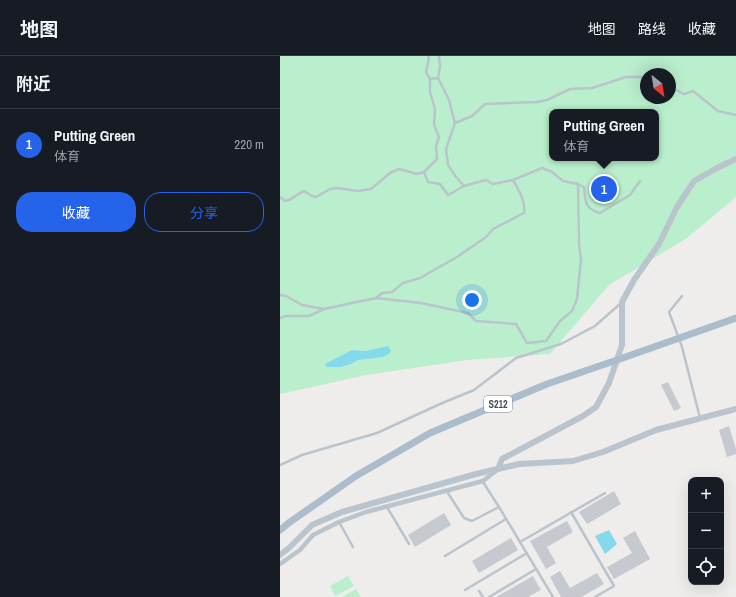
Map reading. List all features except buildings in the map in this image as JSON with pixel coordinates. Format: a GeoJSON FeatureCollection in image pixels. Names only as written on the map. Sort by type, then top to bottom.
{"type":"FeatureCollection","features":[{"type":"Feature","properties":{"kind":"main road","name":"S212"},"geometry":{"type":"LineString","coordinates":[[280,530],[356,476],[430,433],[546,384],[736,318]]}},
{"type":"Feature","properties":{"kind":"street"},"geometry":{"type":"LineString","coordinates":[[280,564],[300,550],[314,535],[339,522],[387,506],[483,481],[498,469],[502,459],[584,416],[596,407],[609,383],[622,345],[622,302],[634,280],[659,244],[677,207],[694,181],[736,159]]}},
{"type":"Feature","properties":{"kind":"street"},"geometry":{"type":"LineString","coordinates":[[280,555],[312,525],[342,512],[519,464],[573,461],[603,452],[656,430],[736,409]]}},
{"type":"Feature","properties":{"kind":"lane"},"geometry":{"type":"LineString","coordinates":[[280,197],[285,201],[304,191],[312,196],[316,196],[330,189],[337,188],[358,191],[371,189],[390,173],[399,169],[417,174],[424,172],[437,159],[436,146],[439,137],[434,125],[435,109],[430,92],[430,79],[426,72],[429,58],[428,56]]}},
{"type":"Feature","properties":{"kind":"lane"},"geometry":{"type":"LineString","coordinates":[[439,56],[440,67],[438,78],[449,100],[456,123],[446,149],[448,165],[464,186]]}},
{"type":"Feature","properties":{"kind":"lane"},"geometry":{"type":"LineString","coordinates":[[456,123],[472,116],[485,104],[537,102],[547,100],[570,89],[592,88],[626,77],[640,77]]}},
{"type":"Feature","properties":{"kind":"lane"},"geometry":{"type":"LineString","coordinates":[[430,79],[438,78]]}},
{"type":"Feature","properties":{"kind":"lane"},"geometry":{"type":"LineString","coordinates":[[676,90],[684,94],[693,91],[718,111],[736,115]]}},
{"type":"Feature","properties":{"kind":"lane"},"geometry":{"type":"LineString","coordinates":[[424,172],[428,182],[440,184],[448,195],[464,186],[486,180],[493,184],[513,180],[542,168],[552,172],[564,181],[584,187],[587,204],[592,210],[600,213],[630,195],[640,181]]}},
{"type":"Feature","properties":{"kind":"lane"},"geometry":{"type":"LineString","coordinates":[[376,298],[382,293],[392,292],[403,283],[420,278],[457,257],[486,237],[493,229],[524,213],[525,209],[521,194],[513,180]]}},
{"type":"Feature","properties":{"kind":"lane"},"geometry":{"type":"LineString","coordinates":[[280,318],[286,316],[309,316],[324,309],[376,298],[421,303],[468,313],[476,321],[516,324],[527,343],[546,341],[560,321],[572,311],[577,299],[581,260],[579,244],[578,184]]}},
{"type":"Feature","properties":{"kind":"lane"},"geometry":{"type":"LineString","coordinates":[[280,295],[286,296],[302,305],[324,309]]}},
{"type":"Feature","properties":{"kind":"lane"},"geometry":{"type":"LineString","coordinates":[[682,296],[669,312],[682,347],[701,418]]}},
{"type":"Feature","properties":{"kind":"lane"},"geometry":{"type":"LineString","coordinates":[[280,465],[302,456],[377,433],[474,390],[516,358],[561,344],[595,326],[622,302]]}},
{"type":"Feature","properties":{"kind":"lane"},"geometry":{"type":"LineString","coordinates":[[483,481],[553,597]]}},
{"type":"Feature","properties":{"kind":"lane"},"geometry":{"type":"LineString","coordinates":[[446,490],[464,518],[472,521],[499,507]]}},
{"type":"Feature","properties":{"kind":"lane"},"geometry":{"type":"LineString","coordinates":[[520,542],[605,493]]}},
{"type":"Feature","properties":{"kind":"lane"},"geometry":{"type":"LineString","coordinates":[[387,506],[408,544]]}},
{"type":"Feature","properties":{"kind":"lane"},"geometry":{"type":"LineString","coordinates":[[571,512],[614,586],[595,597]]}},
{"type":"Feature","properties":{"kind":"lane"},"geometry":{"type":"LineString","coordinates":[[445,556],[506,519]]}},
{"type":"Feature","properties":{"kind":"lane"},"geometry":{"type":"LineString","coordinates":[[339,522],[353,547]]}},
{"type":"Feature","properties":{"kind":"lane"},"geometry":{"type":"LineString","coordinates":[[465,590],[527,553]]}},
{"type":"Feature","properties":{"kind":"lane"},"geometry":{"type":"LineString","coordinates":[[489,597],[536,569]]}},
{"type":"Feature","properties":{"kind":"lane"},"geometry":{"type":"LineString","coordinates":[[479,591],[483,597]]}},
{"type":"Feature","properties":{"kind":"green space"},"geometry":{"type":"Polygon","coordinates":[[[280,56],[736,56],[736,197],[687,238],[609,285],[550,354],[467,360],[366,375],[280,394],[280,56]]]}},
{"type":"Feature","properties":{"kind":"green space"},"geometry":{"type":"Polygon","coordinates":[[[348,576],[354,586],[335,596],[330,586],[348,576]]]}},
{"type":"Feature","properties":{"kind":"green space"},"geometry":{"type":"Polygon","coordinates":[[[356,589],[361,597],[342,597],[356,589]]]}},
{"type":"Feature","properties":{"kind":"water"},"geometry":{"type":"Polygon","coordinates":[[[388,346],[391,351],[389,354],[382,357],[358,360],[341,367],[327,367],[325,364],[352,350],[366,351],[388,346]]]}},
{"type":"Feature","properties":{"kind":"water"},"geometry":{"type":"Polygon","coordinates":[[[609,530],[617,544],[605,554],[595,536],[609,530]]]}},
{"type":"Feature","properties":{"kind":"place","name":"Putting Green"},"geometry":{"type":"Point","coordinates":[604,189]}}]}
